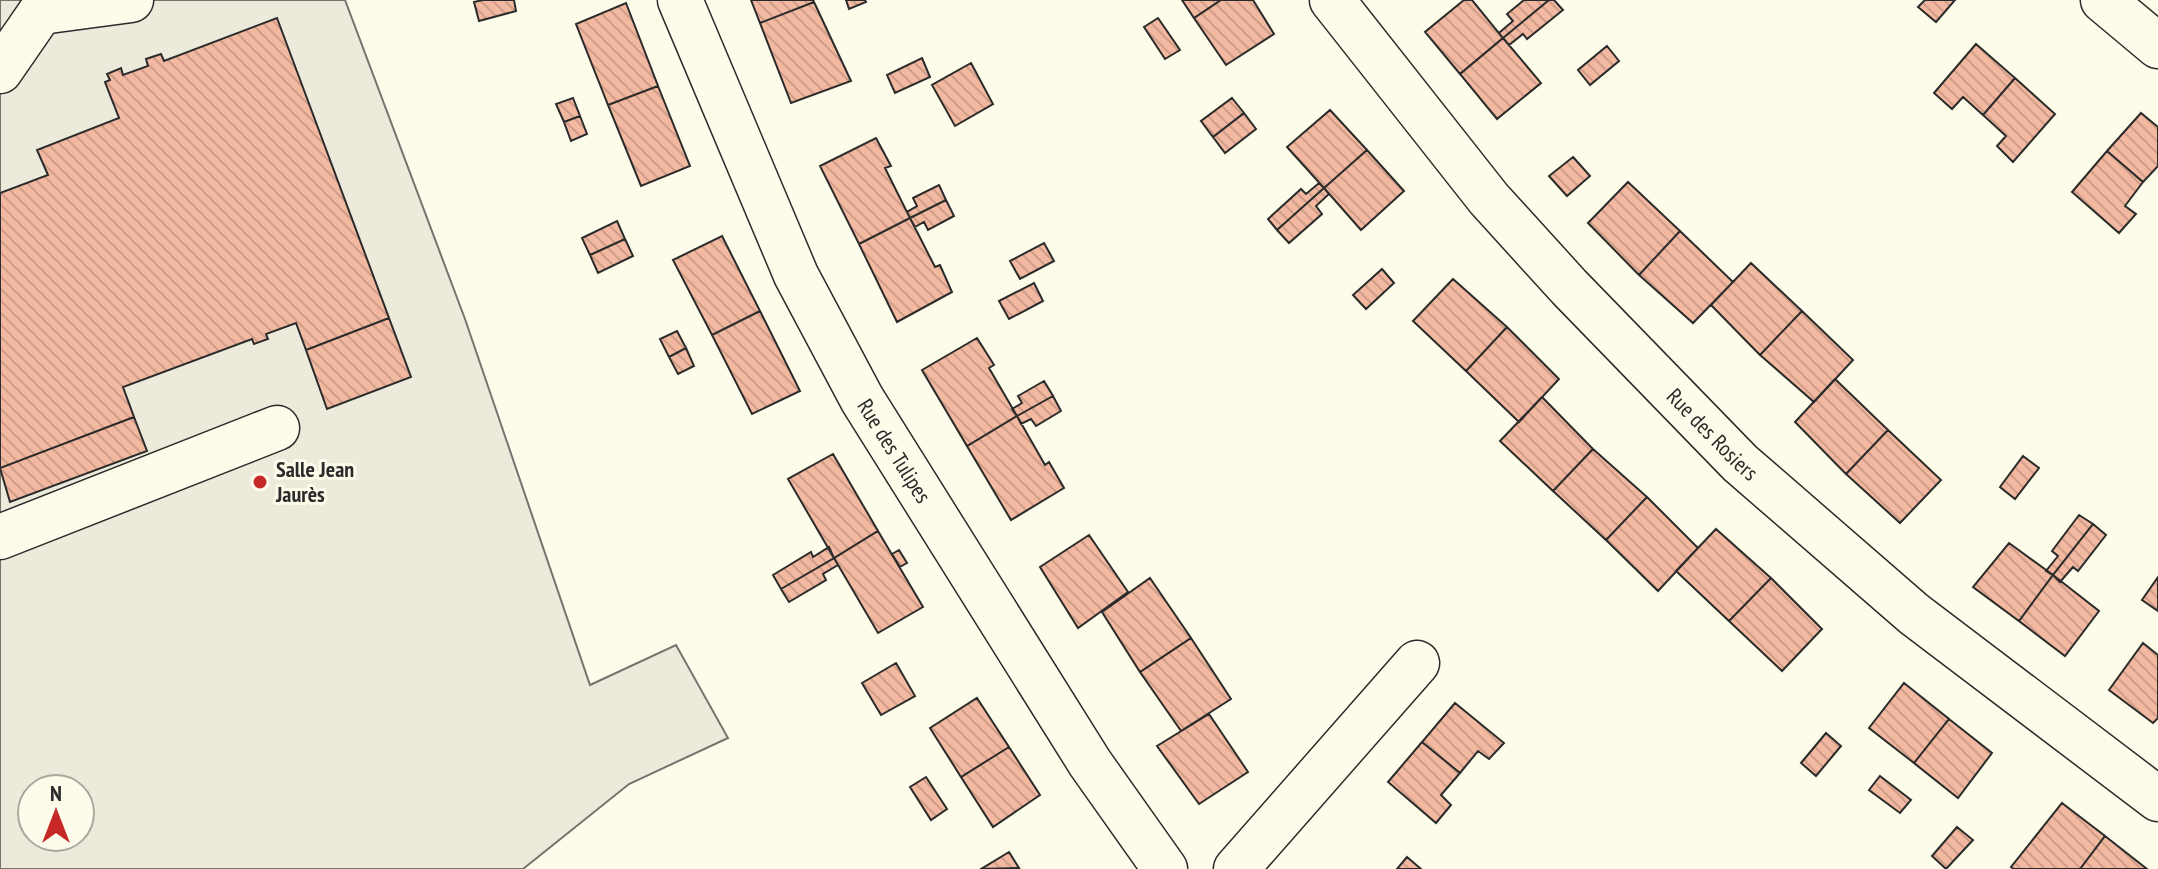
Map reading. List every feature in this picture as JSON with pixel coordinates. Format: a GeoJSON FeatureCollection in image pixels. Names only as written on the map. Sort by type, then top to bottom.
{"type":"FeatureCollection","features":[{"type":"Feature","properties":{"kind":"street"},"geometry":{"type":"LineString","coordinates":[[0,71],[45,6],[131,0]]}},
{"type":"Feature","properties":{"kind":"street","name":"Rue des Tulipes"},"geometry":{"type":"LineString","coordinates":[[680,0],[796,275],[862,399],[985,600],[1157,867]]}},
{"type":"Feature","properties":{"kind":"street","name":"Rue des Rosiers"},"geometry":{"type":"LineString","coordinates":[[1332,0],[1489,199],[1569,287],[1740,463],[1914,614],[2158,799]]}},
{"type":"Feature","properties":{"kind":"street"},"geometry":{"type":"LineString","coordinates":[[2103,0],[2158,46]]}},
{"type":"Feature","properties":{"kind":"street"},"geometry":{"type":"LineString","coordinates":[[0,537],[277,428]]}},
{"type":"Feature","properties":{"kind":"street"},"geometry":{"type":"LineString","coordinates":[[1236,869],[1417,663]]}},
{"type":"Feature","properties":{"kind":"shaded area","name":"Salle Jean Jaurès"},"geometry":{"type":"Polygon","coordinates":[[[0,0],[345,0],[465,319],[590,685],[676,645],[728,738],[629,784],[523,869],[0,869],[0,0]]]}},
{"type":"Feature","properties":{"kind":"building"},"geometry":{"type":"Polygon","coordinates":[[[514,0],[516,11],[479,21],[474,2],[514,0]]]}},
{"type":"Feature","properties":{"kind":"building"},"geometry":{"type":"Polygon","coordinates":[[[751,0],[813,0],[814,2],[760,23],[751,0]]]}},
{"type":"Feature","properties":{"kind":"building"},"geometry":{"type":"Polygon","coordinates":[[[846,0],[865,0],[866,2],[849,9],[846,0]]]}},
{"type":"Feature","properties":{"kind":"building"},"geometry":{"type":"Polygon","coordinates":[[[1182,0],[1221,0],[1194,18],[1182,0]]]}},
{"type":"Feature","properties":{"kind":"building"},"geometry":{"type":"Polygon","coordinates":[[[1221,0],[1253,0],[1274,34],[1226,65],[1194,18],[1221,0]]]}},
{"type":"Feature","properties":{"kind":"building"},"geometry":{"type":"Polygon","coordinates":[[[1464,0],[1472,0],[1503,38],[1460,74],[1425,32],[1464,0]]]}},
{"type":"Feature","properties":{"kind":"building"},"geometry":{"type":"Polygon","coordinates":[[[1524,0],[1549,0],[1503,38],[1499,33],[1513,21],[1507,14],[1524,0]]]}},
{"type":"Feature","properties":{"kind":"building"},"geometry":{"type":"Polygon","coordinates":[[[1549,0],[1554,0],[1563,10],[1527,39],[1523,34],[1509,45],[1503,38],[1549,0]]]}},
{"type":"Feature","properties":{"kind":"building"},"geometry":{"type":"Polygon","coordinates":[[[1925,0],[1955,0],[1936,22],[1918,7],[1925,0]]]}},
{"type":"Feature","properties":{"kind":"building"},"geometry":{"type":"Polygon","coordinates":[[[814,2],[851,81],[791,103],[760,23],[814,2]]]}},
{"type":"Feature","properties":{"kind":"building"},"geometry":{"type":"Polygon","coordinates":[[[626,3],[658,86],[608,105],[576,24],[626,3]]]}},
{"type":"Feature","properties":{"kind":"building"},"geometry":{"type":"Polygon","coordinates":[[[277,18],[389,318],[306,350],[296,323],[266,334],[268,339],[254,344],[252,339],[123,387],[134,417],[0,468],[0,193],[48,175],[37,150],[119,118],[105,82],[110,80],[107,74],[121,68],[123,75],[148,66],[146,59],[161,54],[164,61],[277,18]]]}},
{"type":"Feature","properties":{"kind":"building"},"geometry":{"type":"Polygon","coordinates":[[[1158,18],[1180,50],[1165,59],[1144,27],[1158,18]]]}},
{"type":"Feature","properties":{"kind":"building"},"geometry":{"type":"Polygon","coordinates":[[[1503,38],[1541,83],[1497,119],[1460,74],[1503,38]]]}},
{"type":"Feature","properties":{"kind":"building"},"geometry":{"type":"Polygon","coordinates":[[[1976,44],[2015,78],[1983,115],[1963,97],[1952,109],[1934,93],[1976,44]]]}},
{"type":"Feature","properties":{"kind":"building"},"geometry":{"type":"Polygon","coordinates":[[[1607,46],[1619,61],[1590,85],[1578,70],[1607,46]]]}},
{"type":"Feature","properties":{"kind":"building"},"geometry":{"type":"Polygon","coordinates":[[[922,58],[930,77],[895,93],[887,75],[922,58]]]}},
{"type":"Feature","properties":{"kind":"building"},"geometry":{"type":"Polygon","coordinates":[[[971,63],[993,104],[955,126],[932,85],[971,63]]]}},
{"type":"Feature","properties":{"kind":"building"},"geometry":{"type":"Polygon","coordinates":[[[2015,78],[2055,114],[2013,162],[1997,146],[2006,136],[1983,115],[2015,78]]]}},
{"type":"Feature","properties":{"kind":"building"},"geometry":{"type":"Polygon","coordinates":[[[658,86],[690,166],[641,186],[608,105],[658,86]]]}},
{"type":"Feature","properties":{"kind":"building"},"geometry":{"type":"Polygon","coordinates":[[[573,98],[580,116],[564,122],[556,104],[573,98]]]}},
{"type":"Feature","properties":{"kind":"building"},"geometry":{"type":"Polygon","coordinates":[[[1232,98],[1244,113],[1213,137],[1201,121],[1232,98]]]}},
{"type":"Feature","properties":{"kind":"building"},"geometry":{"type":"Polygon","coordinates":[[[1330,110],[1367,150],[1324,188],[1287,147],[1330,110]]]}},
{"type":"Feature","properties":{"kind":"building"},"geometry":{"type":"Polygon","coordinates":[[[1244,113],[1256,129],[1225,153],[1213,137],[1244,113]]]}},
{"type":"Feature","properties":{"kind":"building"},"geometry":{"type":"Polygon","coordinates":[[[2141,113],[2158,127],[2158,166],[2143,182],[2107,151],[2141,113]]]}},
{"type":"Feature","properties":{"kind":"building"},"geometry":{"type":"Polygon","coordinates":[[[580,116],[587,134],[571,141],[564,122],[580,116]]]}},
{"type":"Feature","properties":{"kind":"building"},"geometry":{"type":"Polygon","coordinates":[[[876,138],[891,166],[885,168],[910,218],[859,244],[820,166],[876,138]]]}},
{"type":"Feature","properties":{"kind":"building"},"geometry":{"type":"Polygon","coordinates":[[[1367,150],[1404,191],[1361,230],[1324,188],[1367,150]]]}},
{"type":"Feature","properties":{"kind":"building"},"geometry":{"type":"Polygon","coordinates":[[[2107,151],[2143,182],[2125,206],[2136,214],[2119,233],[2072,192],[2107,151]]]}},
{"type":"Feature","properties":{"kind":"building"},"geometry":{"type":"Polygon","coordinates":[[[1573,157],[1590,176],[1567,196],[1549,176],[1573,157]]]}},
{"type":"Feature","properties":{"kind":"building"},"geometry":{"type":"Polygon","coordinates":[[[1628,182],[1680,231],[1639,275],[1588,223],[1628,182]]]}},
{"type":"Feature","properties":{"kind":"building"},"geometry":{"type":"Polygon","coordinates":[[[1319,183],[1324,188],[1277,230],[1268,219],[1301,189],[1306,194],[1319,183]]]}},
{"type":"Feature","properties":{"kind":"building"},"geometry":{"type":"Polygon","coordinates":[[[939,185],[946,200],[910,218],[907,212],[917,206],[913,198],[939,185]]]}},
{"type":"Feature","properties":{"kind":"building"},"geometry":{"type":"Polygon","coordinates":[[[1324,188],[1329,194],[1316,206],[1322,214],[1289,243],[1277,230],[1324,188]]]}},
{"type":"Feature","properties":{"kind":"building"},"geometry":{"type":"Polygon","coordinates":[[[946,200],[954,216],[928,230],[924,222],[915,227],[910,218],[946,200]]]}},
{"type":"Feature","properties":{"kind":"building"},"geometry":{"type":"Polygon","coordinates":[[[910,218],[935,267],[940,265],[952,292],[897,322],[859,244],[910,218]]]}},
{"type":"Feature","properties":{"kind":"building"},"geometry":{"type":"Polygon","coordinates":[[[617,221],[625,239],[590,255],[582,238],[617,221]]]}},
{"type":"Feature","properties":{"kind":"building"},"geometry":{"type":"Polygon","coordinates":[[[1680,231],[1733,282],[1693,323],[1639,275],[1680,231]]]}},
{"type":"Feature","properties":{"kind":"building"},"geometry":{"type":"Polygon","coordinates":[[[722,236],[760,311],[712,335],[673,260],[722,236]]]}},
{"type":"Feature","properties":{"kind":"building"},"geometry":{"type":"Polygon","coordinates":[[[625,239],[633,256],[598,273],[590,255],[625,239]]]}},
{"type":"Feature","properties":{"kind":"building"},"geometry":{"type":"Polygon","coordinates":[[[1044,243],[1054,261],[1020,279],[1010,261],[1044,243]]]}},
{"type":"Feature","properties":{"kind":"building"},"geometry":{"type":"Polygon","coordinates":[[[1751,263],[1802,311],[1760,355],[1711,305],[1751,263]]]}},
{"type":"Feature","properties":{"kind":"building"},"geometry":{"type":"Polygon","coordinates":[[[1382,269],[1394,283],[1366,309],[1353,295],[1382,269]]]}},
{"type":"Feature","properties":{"kind":"building"},"geometry":{"type":"Polygon","coordinates":[[[1453,279],[1507,327],[1466,371],[1413,321],[1453,279]]]}},
{"type":"Feature","properties":{"kind":"building"},"geometry":{"type":"Polygon","coordinates":[[[1034,283],[1043,301],[1009,319],[999,301],[1034,283]]]}},
{"type":"Feature","properties":{"kind":"building"},"geometry":{"type":"Polygon","coordinates":[[[760,311],[800,391],[752,414],[712,335],[760,311]]]}},
{"type":"Feature","properties":{"kind":"building"},"geometry":{"type":"Polygon","coordinates":[[[1802,311],[1853,360],[1814,402],[1760,355],[1802,311]]]}},
{"type":"Feature","properties":{"kind":"building"},"geometry":{"type":"Polygon","coordinates":[[[389,318],[411,377],[327,409],[306,350],[389,318]]]}},
{"type":"Feature","properties":{"kind":"building"},"geometry":{"type":"Polygon","coordinates":[[[1507,327],[1559,379],[1519,422],[1466,371],[1507,327]]]}},
{"type":"Feature","properties":{"kind":"building"},"geometry":{"type":"Polygon","coordinates":[[[677,331],[686,348],[669,357],[660,339],[677,331]]]}},
{"type":"Feature","properties":{"kind":"building"},"geometry":{"type":"Polygon","coordinates":[[[977,338],[994,365],[989,368],[1017,416],[967,446],[922,370],[977,338]]]}},
{"type":"Feature","properties":{"kind":"building"},"geometry":{"type":"Polygon","coordinates":[[[686,348],[694,366],[678,374],[669,357],[686,348]]]}},
{"type":"Feature","properties":{"kind":"building"},"geometry":{"type":"Polygon","coordinates":[[[1835,379],[1888,430],[1846,474],[1795,422],[1835,379]]]}},
{"type":"Feature","properties":{"kind":"building"},"geometry":{"type":"Polygon","coordinates":[[[1044,381],[1053,396],[1017,416],[1012,409],[1022,403],[1018,396],[1044,381]]]}},
{"type":"Feature","properties":{"kind":"building"},"geometry":{"type":"Polygon","coordinates":[[[1053,396],[1061,411],[1036,426],[1031,419],[1021,424],[1017,416],[1053,396]]]}},
{"type":"Feature","properties":{"kind":"building"},"geometry":{"type":"Polygon","coordinates":[[[1542,397],[1593,449],[1553,491],[1500,441],[1542,397]]]}},
{"type":"Feature","properties":{"kind":"building"},"geometry":{"type":"Polygon","coordinates":[[[1017,416],[1045,465],[1049,462],[1064,488],[1011,520],[967,446],[1017,416]]]}},
{"type":"Feature","properties":{"kind":"building"},"geometry":{"type":"Polygon","coordinates":[[[134,417],[147,451],[10,502],[0,468],[134,417]]]}},
{"type":"Feature","properties":{"kind":"building"},"geometry":{"type":"Polygon","coordinates":[[[1888,430],[1941,480],[1900,523],[1846,474],[1888,430]]]}},
{"type":"Feature","properties":{"kind":"building"},"geometry":{"type":"Polygon","coordinates":[[[1593,449],[1647,497],[1606,540],[1553,491],[1593,449]]]}},
{"type":"Feature","properties":{"kind":"building"},"geometry":{"type":"Polygon","coordinates":[[[833,454],[878,531],[834,558],[788,479],[833,454]]]}},
{"type":"Feature","properties":{"kind":"building"},"geometry":{"type":"Polygon","coordinates":[[[2023,456],[2039,468],[2015,499],[2000,487],[2023,456]]]}},
{"type":"Feature","properties":{"kind":"building"},"geometry":{"type":"Polygon","coordinates":[[[1647,497],[1698,548],[1658,591],[1606,540],[1647,497]]]}},
{"type":"Feature","properties":{"kind":"building"},"geometry":{"type":"Polygon","coordinates":[[[2079,515],[2093,524],[2053,575],[2046,571],[2058,556],[2052,551],[2079,515]]]}},
{"type":"Feature","properties":{"kind":"building"},"geometry":{"type":"Polygon","coordinates":[[[2093,524],[2106,535],[2078,571],[2073,567],[2060,582],[2053,575],[2093,524]]]}},
{"type":"Feature","properties":{"kind":"building"},"geometry":{"type":"Polygon","coordinates":[[[1716,529],[1771,578],[1729,621],[1676,571],[1716,529]]]}},
{"type":"Feature","properties":{"kind":"building"},"geometry":{"type":"Polygon","coordinates":[[[878,531],[923,607],[878,633],[834,558],[878,531]]]}},
{"type":"Feature","properties":{"kind":"building"},"geometry":{"type":"Polygon","coordinates":[[[1089,535],[1128,592],[1078,628],[1040,567],[1089,535]]]}},
{"type":"Feature","properties":{"kind":"building"},"geometry":{"type":"Polygon","coordinates":[[[2009,543],[2053,575],[2019,621],[1973,587],[2009,543]]]}},
{"type":"Feature","properties":{"kind":"building"},"geometry":{"type":"Polygon","coordinates":[[[829,547],[834,558],[781,589],[773,575],[811,552],[813,557],[829,547]]]}},
{"type":"Feature","properties":{"kind":"building"},"geometry":{"type":"Polygon","coordinates":[[[899,550],[907,563],[900,567],[892,554],[899,550]]]}},
{"type":"Feature","properties":{"kind":"building"},"geometry":{"type":"Polygon","coordinates":[[[834,558],[838,565],[823,574],[826,580],[789,602],[781,589],[834,558]]]}},
{"type":"Feature","properties":{"kind":"building"},"geometry":{"type":"Polygon","coordinates":[[[2053,575],[2099,611],[2065,656],[2019,621],[2053,575]]]}},
{"type":"Feature","properties":{"kind":"building"},"geometry":{"type":"Polygon","coordinates":[[[2158,577],[2158,611],[2142,600],[2158,577]]]}},
{"type":"Feature","properties":{"kind":"building"},"geometry":{"type":"Polygon","coordinates":[[[1150,578],[1191,638],[1140,672],[1102,612],[1150,578]]]}},
{"type":"Feature","properties":{"kind":"building"},"geometry":{"type":"Polygon","coordinates":[[[1771,578],[1822,629],[1782,671],[1729,621],[1771,578]]]}},
{"type":"Feature","properties":{"kind":"building"},"geometry":{"type":"Polygon","coordinates":[[[1191,638],[1231,699],[1181,731],[1140,672],[1191,638]]]}},
{"type":"Feature","properties":{"kind":"building"},"geometry":{"type":"Polygon","coordinates":[[[2143,643],[2158,655],[2158,718],[2153,723],[2109,690],[2143,643]]]}},
{"type":"Feature","properties":{"kind":"building"},"geometry":{"type":"Polygon","coordinates":[[[896,663],[915,696],[881,715],[862,683],[896,663]]]}},
{"type":"Feature","properties":{"kind":"building"},"geometry":{"type":"Polygon","coordinates":[[[1904,683],[1949,719],[1914,763],[1869,728],[1904,683]]]}},
{"type":"Feature","properties":{"kind":"building"},"geometry":{"type":"Polygon","coordinates":[[[977,698],[1009,747],[961,777],[930,728],[977,698]]]}},
{"type":"Feature","properties":{"kind":"building"},"geometry":{"type":"Polygon","coordinates":[[[1455,703],[1504,743],[1489,759],[1478,751],[1460,773],[1422,742],[1455,703]]]}},
{"type":"Feature","properties":{"kind":"building"},"geometry":{"type":"Polygon","coordinates":[[[1209,714],[1248,772],[1199,804],[1157,746],[1209,714]]]}},
{"type":"Feature","properties":{"kind":"building"},"geometry":{"type":"Polygon","coordinates":[[[1949,719],[1992,753],[1958,798],[1914,763],[1949,719]]]}},
{"type":"Feature","properties":{"kind":"building"},"geometry":{"type":"Polygon","coordinates":[[[1826,733],[1841,746],[1816,776],[1801,763],[1826,733]]]}},
{"type":"Feature","properties":{"kind":"building"},"geometry":{"type":"Polygon","coordinates":[[[1422,742],[1460,773],[1441,795],[1451,805],[1436,823],[1388,782],[1422,742]]]}},
{"type":"Feature","properties":{"kind":"building"},"geometry":{"type":"Polygon","coordinates":[[[1009,747],[1040,795],[993,827],[961,777],[1009,747]]]}},
{"type":"Feature","properties":{"kind":"building"},"geometry":{"type":"Polygon","coordinates":[[[1880,776],[1911,800],[1900,813],[1869,790],[1880,776]]]}},
{"type":"Feature","properties":{"kind":"building"},"geometry":{"type":"Polygon","coordinates":[[[926,777],[947,809],[931,820],[910,787],[926,777]]]}},
{"type":"Feature","properties":{"kind":"building"},"geometry":{"type":"Polygon","coordinates":[[[2062,803],[2105,836],[2080,869],[2011,867],[2062,803]]]}},
{"type":"Feature","properties":{"kind":"building"},"geometry":{"type":"Polygon","coordinates":[[[1957,827],[1973,840],[1946,869],[1932,856],[1957,827]]]}},
{"type":"Feature","properties":{"kind":"building"},"geometry":{"type":"Polygon","coordinates":[[[2105,836],[2147,869],[2080,869],[2105,836]]]}},
{"type":"Feature","properties":{"kind":"building"},"geometry":{"type":"Polygon","coordinates":[[[1009,852],[1019,868],[981,869],[1009,852]]]}},
{"type":"Feature","properties":{"kind":"building"},"geometry":{"type":"Polygon","coordinates":[[[1407,857],[1421,869],[1397,869],[1407,857]]]}},
{"type":"Feature","properties":{"kind":"place","name":"Salle Jean Jaurès"},"geometry":{"type":"Point","coordinates":[260,482]}}]}
